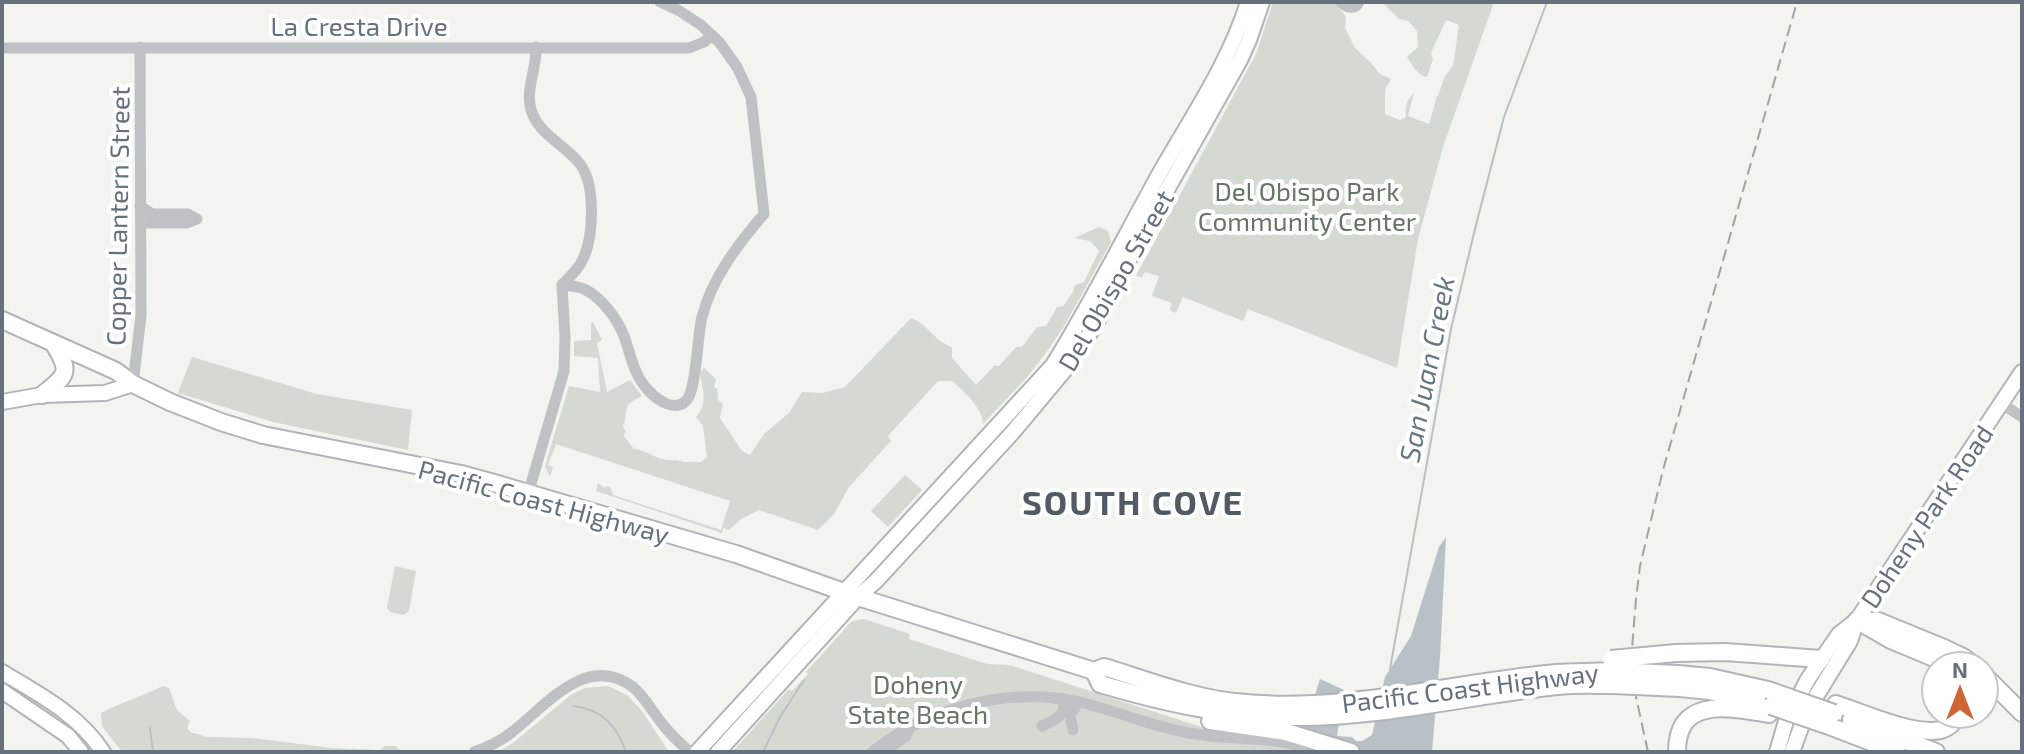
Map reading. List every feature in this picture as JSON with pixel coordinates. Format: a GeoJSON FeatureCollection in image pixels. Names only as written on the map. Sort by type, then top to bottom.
{"type":"FeatureCollection","features":[{"type":"Feature","properties":{"kind":"highway","name":"Pacific Coast Highway"},"geometry":{"type":"LineString","coordinates":[[2,320],[116,371],[133,384],[170,402],[263,435],[461,474],[736,554],[851,595],[1094,671],[1104,667],[1234,702],[1296,725],[1343,703],[1486,685],[1561,686],[1612,671],[1679,681],[1710,691],[1831,717],[1936,752]]}},
{"type":"Feature","properties":{"kind":"highway"},"geometry":{"type":"LineString","coordinates":[[42,395],[60,380],[65,371],[53,343]]}},
{"type":"Feature","properties":{"kind":"highway"},"geometry":{"type":"LineString","coordinates":[[1857,620],[1920,652]]}},
{"type":"Feature","properties":{"kind":"highway"},"geometry":{"type":"LineString","coordinates":[[1857,620],[1878,621],[1948,650]]}},
{"type":"Feature","properties":{"kind":"highway"},"geometry":{"type":"LineString","coordinates":[[1486,685],[1612,671],[1676,653],[1725,652],[1821,659]]}},
{"type":"Feature","properties":{"kind":"highway","name":"Pacific Coast Highway"},"geometry":{"type":"LineString","coordinates":[[1094,671],[1100,684],[1157,701],[1184,715],[1245,727],[1296,725],[1486,685]]}},
{"type":"Feature","properties":{"kind":"highway"},"geometry":{"type":"LineString","coordinates":[[2000,691],[2022,713]]}},
{"type":"Feature","properties":{"kind":"highway"},"geometry":{"type":"LineString","coordinates":[[1677,752],[1678,737],[1683,727],[1704,710],[1769,703],[1831,717],[1934,730]]}},
{"type":"Feature","properties":{"kind":"highway","name":"Pacific Coast Highway"},"geometry":{"type":"LineString","coordinates":[[1831,717],[1897,752]]}},
{"type":"Feature","properties":{"kind":"highway"},"geometry":{"type":"LineString","coordinates":[[1296,725],[1351,752]]}},
{"type":"Feature","properties":{"kind":"main road","name":"Del Obispo Street"},"geometry":{"type":"LineString","coordinates":[[851,595],[1053,365],[1232,45],[1248,2]]}},
{"type":"Feature","properties":{"kind":"main road","name":"Del Obispo Street"},"geometry":{"type":"LineString","coordinates":[[851,595],[877,580],[1013,432],[1084,343],[1240,60],[1262,2]]}},
{"type":"Feature","properties":{"kind":"main road","name":"Doheny Park Road"},"geometry":{"type":"LineString","coordinates":[[1792,752],[1807,711],[1850,641],[1857,620],[2022,372]]}},
{"type":"Feature","properties":{"kind":"main road"},"geometry":{"type":"LineString","coordinates":[[2,402],[42,395],[105,393],[133,384]]}},
{"type":"Feature","properties":{"kind":"main road"},"geometry":{"type":"LineString","coordinates":[[718,752],[851,595]]}},
{"type":"Feature","properties":{"kind":"main road"},"geometry":{"type":"LineString","coordinates":[[697,752],[851,595]]}},
{"type":"Feature","properties":{"kind":"main road","name":"Doheny Park Road"},"geometry":{"type":"LineString","coordinates":[[1777,752],[1794,705],[1821,659],[1839,634],[1857,620]]}},
{"type":"Feature","properties":{"kind":"main road"},"geometry":{"type":"LineString","coordinates":[[2,672],[71,717],[103,752]]}},
{"type":"Feature","properties":{"kind":"main road"},"geometry":{"type":"LineString","coordinates":[[2,691],[68,736],[81,752]]}},
{"type":"Feature","properties":{"kind":"main road"},"geometry":{"type":"LineString","coordinates":[[730,752],[735,733]]}},
{"type":"Feature","properties":{"kind":"street"},"geometry":{"type":"LineString","coordinates":[[562,285],[583,288],[603,303],[622,332],[637,375],[650,392],[666,404],[678,405],[686,401],[692,389],[702,317],[712,289],[740,242],[764,214],[751,97],[737,67],[701,25],[660,2]]}},
{"type":"Feature","properties":{"kind":"street"},"geometry":{"type":"LineString","coordinates":[[1341,2],[1347,7],[1359,2]]}},
{"type":"Feature","properties":{"kind":"street","name":"La Cresta Drive"},"geometry":{"type":"LineString","coordinates":[[2,48],[689,48],[712,35]]}},
{"type":"Feature","properties":{"kind":"street","name":"Copper Lantern Street"},"geometry":{"type":"LineString","coordinates":[[133,384],[141,315],[140,47]]}},
{"type":"Feature","properties":{"kind":"street"},"geometry":{"type":"LineString","coordinates":[[528,494],[564,371],[562,285],[582,261],[591,226],[591,189],[582,166],[541,129],[532,113],[529,92],[536,47]]}},
{"type":"Feature","properties":{"kind":"street"},"geometry":{"type":"LineString","coordinates":[[140,206],[152,214],[188,214],[197,219],[187,223],[141,223]]}},
{"type":"Feature","properties":{"kind":"street"},"geometry":{"type":"LineString","coordinates":[[2001,403],[2022,417]]}},
{"type":"Feature","properties":{"kind":"street"},"geometry":{"type":"LineString","coordinates":[[474,752],[506,737],[569,684],[599,676],[617,679],[632,687],[665,728],[690,752]]}},
{"type":"Feature","properties":{"kind":"street"},"geometry":{"type":"LineString","coordinates":[[872,752],[900,731],[952,709],[984,701],[1031,697],[1080,702],[1183,732],[1296,725],[1317,752]]}},
{"type":"Feature","properties":{"kind":"street"},"geometry":{"type":"LineString","coordinates":[[1042,726],[1062,714],[1064,699]]}},
{"type":"Feature","properties":{"kind":"street"},"geometry":{"type":"LineString","coordinates":[[1073,730],[1070,714],[1080,702]]}},
{"type":"Feature","properties":{"kind":"street"},"geometry":{"type":"LineString","coordinates":[[863,752],[893,730],[909,728]]}},
{"type":"Feature","properties":{"kind":"street"},"geometry":{"type":"LineString","coordinates":[[884,752],[906,736],[909,728]]}},
{"type":"Feature","properties":{"kind":"green space","name":"Del Obispo Park Community Center"},"geometry":{"type":"Polygon","coordinates":[[[1273,2],[1335,2],[1346,17],[1345,28],[1355,48],[1380,74],[1391,79],[1385,90],[1385,114],[1400,120],[1406,117],[1409,98],[1414,93],[1408,116],[1429,124],[1445,76],[1453,66],[1459,25],[1446,20],[1431,53],[1433,59],[1427,77],[1416,70],[1407,57],[1418,47],[1417,31],[1382,2],[1494,2],[1443,147],[1418,239],[1397,368],[1248,309],[1243,321],[1183,297],[1176,313],[1170,310],[1172,303],[1152,296],[1159,276],[1145,272],[1142,277],[1136,276],[1256,54],[1273,2]]]}},
{"type":"Feature","properties":{"kind":"green space"},"geometry":{"type":"Polygon","coordinates":[[[1099,227],[1108,231],[1111,242],[1063,328],[1028,376],[983,424],[977,407],[962,390],[952,381],[938,381],[888,436],[891,441],[849,487],[834,514],[818,530],[759,510],[741,519],[729,530],[723,528],[722,533],[596,491],[598,483],[605,488],[610,487],[613,495],[721,530],[730,501],[556,444],[548,465],[553,467],[550,476],[545,466],[569,386],[600,392],[598,358],[574,356],[574,341],[591,340],[593,322],[602,340],[597,343],[607,392],[630,380],[642,396],[628,405],[623,426],[626,432],[623,435],[634,449],[662,459],[684,462],[701,462],[707,457],[703,426],[696,417],[703,402],[700,373],[704,367],[716,380],[714,387],[718,400],[723,404],[720,418],[742,451],[750,455],[764,434],[789,413],[802,392],[822,393],[845,387],[911,318],[952,347],[952,358],[976,385],[1016,347],[1022,347],[1037,327],[1046,326],[1057,307],[1063,306],[1073,292],[1075,285],[1084,282],[1099,251],[1090,241],[1074,238],[1099,227]]]}},
{"type":"Feature","properties":{"kind":"green space"},"geometry":{"type":"Polygon","coordinates":[[[192,357],[317,394],[412,410],[408,450],[273,422],[178,393],[192,357]]]}},
{"type":"Feature","properties":{"kind":"green space"},"geometry":{"type":"Polygon","coordinates":[[[905,475],[922,490],[888,527],[871,511],[905,475]]]}},
{"type":"Feature","properties":{"kind":"green space"},"geometry":{"type":"Polygon","coordinates":[[[395,566],[416,571],[409,611],[403,615],[390,612],[387,608],[395,566]]]}},
{"type":"Feature","properties":{"kind":"green space","name":"Doheny State Beach"},"geometry":{"type":"Polygon","coordinates":[[[864,619],[910,634],[909,639],[987,664],[1010,665],[1217,732],[1333,752],[732,752],[789,689],[792,691],[808,674],[806,672],[852,621],[864,619]]]}},
{"type":"Feature","properties":{"kind":"green space"},"geometry":{"type":"Polygon","coordinates":[[[163,686],[169,688],[177,710],[190,721],[187,728],[190,732],[207,737],[253,738],[332,748],[380,750],[385,746],[396,746],[402,752],[122,752],[102,726],[101,713],[163,686]]]}},
{"type":"Feature","properties":{"kind":"green space"},"geometry":{"type":"Polygon","coordinates":[[[608,686],[627,695],[642,711],[669,752],[498,752],[572,694],[585,688],[608,686]]]}},
{"type":"Feature","properties":{"kind":"shaded area"},"geometry":{"type":"Polygon","coordinates":[[[1446,537],[1432,752],[1297,752],[1320,679],[1344,690],[1337,736],[1362,741],[1372,735],[1385,677],[1411,636],[1439,547],[1446,537]]]}},
{"type":"Feature","properties":{"kind":"waterway","name":"San Juan Creek"},"geometry":{"type":"LineString","coordinates":[[1390,669],[1451,329],[1504,117],[1547,2]]}},
{"type":"Feature","properties":{"kind":"waterway"},"geometry":{"type":"LineString","coordinates":[[763,752],[780,717],[804,680]]}},
{"type":"Feature","properties":{"kind":"waterway"},"geometry":{"type":"LineString","coordinates":[[573,706],[592,711],[607,720],[626,752]]}},
{"type":"Feature","properties":{"kind":"waterway"},"geometry":{"type":"LineString","coordinates":[[150,728],[153,752]]}},
{"type":"Feature","properties":{"kind":"railway"},"geometry":{"type":"LineString","coordinates":[[1648,752],[1636,697],[1632,649],[1640,566],[1663,470],[1797,2]]}},
{"type":"Feature","properties":{"kind":"district","name":"SOUTH COVE"},"geometry":{"type":"Point","coordinates":[1133,501]}}]}
